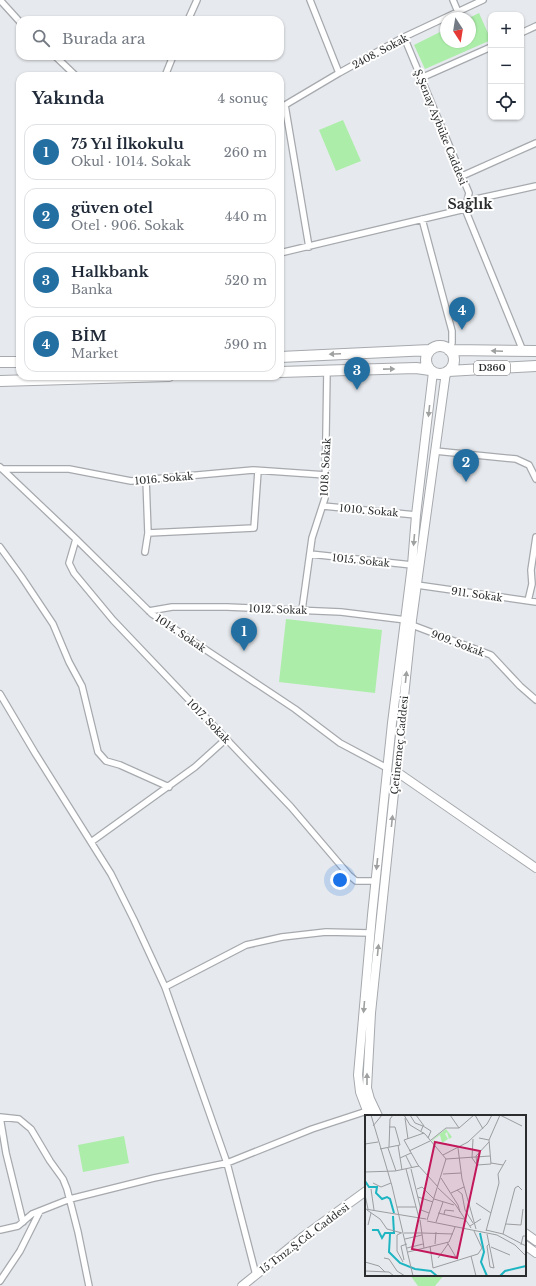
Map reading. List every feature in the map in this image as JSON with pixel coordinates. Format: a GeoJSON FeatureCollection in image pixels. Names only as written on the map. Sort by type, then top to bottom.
{"type":"FeatureCollection","features":[{"type":"Feature","properties":{"kind":"highway"},"geometry":{"type":"LineString","coordinates":[[284,357],[430,350],[438,346],[443,346],[453,355],[454,360],[453,364],[447,371],[439,374],[416,368],[284,372]]}},
{"type":"Feature","properties":{"kind":"highway"},"geometry":{"type":"LineString","coordinates":[[430,350],[426,358],[426,363],[432,371]]}},
{"type":"Feature","properties":{"kind":"highway","name":"D360"},"geometry":{"type":"LineString","coordinates":[[449,350],[536,351]]}},
{"type":"Feature","properties":{"kind":"highway"},"geometry":{"type":"LineString","coordinates":[[0,362],[16,362]]}},
{"type":"Feature","properties":{"kind":"highway","name":"D360"},"geometry":{"type":"LineString","coordinates":[[447,371],[536,366]]}},
{"type":"Feature","properties":{"kind":"highway"},"geometry":{"type":"LineString","coordinates":[[0,381],[34,380]]}},
{"type":"Feature","properties":{"kind":"main road","name":"Çetinemeç Caddesi"},"geometry":{"type":"LineString","coordinates":[[378,1115],[370,1099],[367,1088],[371,1013],[397,772],[416,515],[432,371]]}},
{"type":"Feature","properties":{"kind":"main road","name":"Çetinemeç Caddesi"},"geometry":{"type":"LineString","coordinates":[[368,1114],[360,1092],[358,1075],[375,880],[387,768],[409,623],[417,585],[447,371]]}},
{"type":"Feature","properties":{"kind":"main road"},"geometry":{"type":"LineString","coordinates":[[397,772],[536,868]]}},
{"type":"Feature","properties":{"kind":"main road","name":"15 Tmz.Ş.Cd. Caddesi"},"geometry":{"type":"LineString","coordinates":[[242,1286],[304,1236],[365,1192]]}},
{"type":"Feature","properties":{"kind":"main road"},"geometry":{"type":"LineString","coordinates":[[526,1234],[536,1241]]}},
{"type":"Feature","properties":{"kind":"main road"},"geometry":{"type":"LineString","coordinates":[[526,1246],[536,1253]]}},
{"type":"Feature","properties":{"kind":"street"},"geometry":{"type":"LineString","coordinates":[[0,0],[16,18]]}},
{"type":"Feature","properties":{"kind":"street"},"geometry":{"type":"LineString","coordinates":[[190,16],[197,0]]}},
{"type":"Feature","properties":{"kind":"street"},"geometry":{"type":"LineString","coordinates":[[310,0],[339,73]]}},
{"type":"Feature","properties":{"kind":"street"},"geometry":{"type":"LineString","coordinates":[[453,0],[458,12]]}},
{"type":"Feature","properties":{"kind":"street","name":"2408. Sokak"},"geometry":{"type":"LineString","coordinates":[[458,12],[483,0]]}},
{"type":"Feature","properties":{"kind":"street","name":"2408. Sokak"},"geometry":{"type":"LineString","coordinates":[[284,105],[404,37],[440,20]]}},
{"type":"Feature","properties":{"kind":"street"},"geometry":{"type":"LineString","coordinates":[[524,32],[536,26]]}},
{"type":"Feature","properties":{"kind":"street","name":"Ş.Şenay Aybüke Caddesi"},"geometry":{"type":"LineString","coordinates":[[404,37],[469,193],[465,209]]}},
{"type":"Feature","properties":{"kind":"street"},"geometry":{"type":"LineString","coordinates":[[421,78],[489,48]]}},
{"type":"Feature","properties":{"kind":"street"},"geometry":{"type":"LineString","coordinates":[[59,60],[72,72]]}},
{"type":"Feature","properties":{"kind":"street"},"geometry":{"type":"LineString","coordinates":[[167,72],[171,60]]}},
{"type":"Feature","properties":{"kind":"street"},"geometry":{"type":"LineString","coordinates":[[284,111],[309,247]]}},
{"type":"Feature","properties":{"kind":"street"},"geometry":{"type":"LineString","coordinates":[[462,176],[536,143]]}},
{"type":"Feature","properties":{"kind":"street"},"geometry":{"type":"LineString","coordinates":[[467,201],[536,186]]}},
{"type":"Feature","properties":{"kind":"street"},"geometry":{"type":"LineString","coordinates":[[284,252],[465,209],[523,351]]}},
{"type":"Feature","properties":{"kind":"street"},"geometry":{"type":"LineString","coordinates":[[422,220],[452,331],[452,343],[449,350]]}},
{"type":"Feature","properties":{"kind":"street","name":"1018. Sokak"},"geometry":{"type":"LineString","coordinates":[[302,610],[312,538],[325,498],[327,370]]}},
{"type":"Feature","properties":{"kind":"street"},"geometry":{"type":"LineString","coordinates":[[435,451],[516,459],[529,465],[536,479]]}},
{"type":"Feature","properties":{"kind":"street","name":"1016. Sokak"},"geometry":{"type":"LineString","coordinates":[[1,468],[69,469],[131,481],[258,471],[326,475]]}},
{"type":"Feature","properties":{"kind":"street","name":"1014. Sokak"},"geometry":{"type":"LineString","coordinates":[[1,468],[149,611],[295,709],[340,743],[387,768]]}},
{"type":"Feature","properties":{"kind":"street"},"geometry":{"type":"LineString","coordinates":[[148,533],[254,528],[258,471]]}},
{"type":"Feature","properties":{"kind":"street"},"geometry":{"type":"LineString","coordinates":[[146,479],[148,533],[146,552]]}},
{"type":"Feature","properties":{"kind":"street","name":"1010. Sokak"},"geometry":{"type":"LineString","coordinates":[[322,506],[416,515]]}},
{"type":"Feature","properties":{"kind":"street"},"geometry":{"type":"LineString","coordinates":[[528,601],[532,584],[536,537]]}},
{"type":"Feature","properties":{"kind":"street","name":"1017. Sokak"},"geometry":{"type":"LineString","coordinates":[[76,539],[69,563],[74,573],[113,620],[291,807],[356,881],[375,880]]}},
{"type":"Feature","properties":{"kind":"street"},"geometry":{"type":"LineString","coordinates":[[0,547],[53,624],[69,662],[82,686],[98,752],[106,761],[120,764],[169,787]]}},
{"type":"Feature","properties":{"kind":"street","name":"1015. Sokak"},"geometry":{"type":"LineString","coordinates":[[310,554],[412,565]]}},
{"type":"Feature","properties":{"kind":"street","name":"911. Sokak"},"geometry":{"type":"LineString","coordinates":[[417,585],[536,602]]}},
{"type":"Feature","properties":{"kind":"street","name":"1012. Sokak"},"geometry":{"type":"LineString","coordinates":[[149,611],[172,607],[227,607],[302,610],[341,612],[409,623]]}},
{"type":"Feature","properties":{"kind":"street","name":"909. Sokak"},"geometry":{"type":"LineString","coordinates":[[409,623],[491,655],[520,686],[536,700]]}},
{"type":"Feature","properties":{"kind":"street"},"geometry":{"type":"LineString","coordinates":[[0,694],[111,874],[165,987],[227,1163],[256,1275]]}},
{"type":"Feature","properties":{"kind":"street"},"geometry":{"type":"LineString","coordinates":[[91,842],[195,768],[226,739]]}},
{"type":"Feature","properties":{"kind":"street"},"geometry":{"type":"LineString","coordinates":[[165,987],[246,945],[282,937],[326,932],[370,933]]}},
{"type":"Feature","properties":{"kind":"street"},"geometry":{"type":"LineString","coordinates":[[0,1230],[18,1226],[32,1214],[70,1199],[154,1178],[227,1163],[312,1129],[368,1114]]}},
{"type":"Feature","properties":{"kind":"street"},"geometry":{"type":"LineString","coordinates":[[23,1222],[6,1153],[0,1117],[19,1119],[31,1129],[62,1179],[70,1199],[89,1286]]}},
{"type":"Feature","properties":{"kind":"street"},"geometry":{"type":"LineString","coordinates":[[0,1281],[20,1251],[40,1211]]}},
{"type":"Feature","properties":{"kind":"green space"},"geometry":{"type":"Polygon","coordinates":[[[479,13],[488,33],[488,41],[476,47],[476,14],[479,13]]]}},
{"type":"Feature","properties":{"kind":"green space"},"geometry":{"type":"Polygon","coordinates":[[[440,32],[440,48],[473,48],[425,69],[414,45],[440,32]]]}},
{"type":"Feature","properties":{"kind":"green space"},"geometry":{"type":"Polygon","coordinates":[[[343,120],[361,161],[336,171],[319,130],[343,120]]]}},
{"type":"Feature","properties":{"kind":"green space"},"geometry":{"type":"Polygon","coordinates":[[[286,619],[382,630],[375,693],[279,682],[286,619]]]}},
{"type":"Feature","properties":{"kind":"green space"},"geometry":{"type":"Polygon","coordinates":[[[124,1136],[129,1163],[83,1172],[78,1145],[124,1136]]]}},
{"type":"Feature","properties":{"kind":"green space"},"geometry":{"type":"Polygon","coordinates":[[[411,1276],[443,1276],[435,1286],[418,1286],[411,1276]]]}},
{"type":"Feature","properties":{"kind":"place","name":"BİM"},"geometry":{"type":"Point","coordinates":[462,330]}},
{"type":"Feature","properties":{"kind":"place","name":"Halkbank"},"geometry":{"type":"Point","coordinates":[357,390]}},
{"type":"Feature","properties":{"kind":"place","name":"güven otel"},"geometry":{"type":"Point","coordinates":[466,482]}},
{"type":"Feature","properties":{"kind":"place","name":"75 Yıl İlkokulu"},"geometry":{"type":"Point","coordinates":[244,651]}},
{"type":"Feature","properties":{"kind":"district","name":"Sağlık"},"geometry":{"type":"Point","coordinates":[470,204]}}]}
